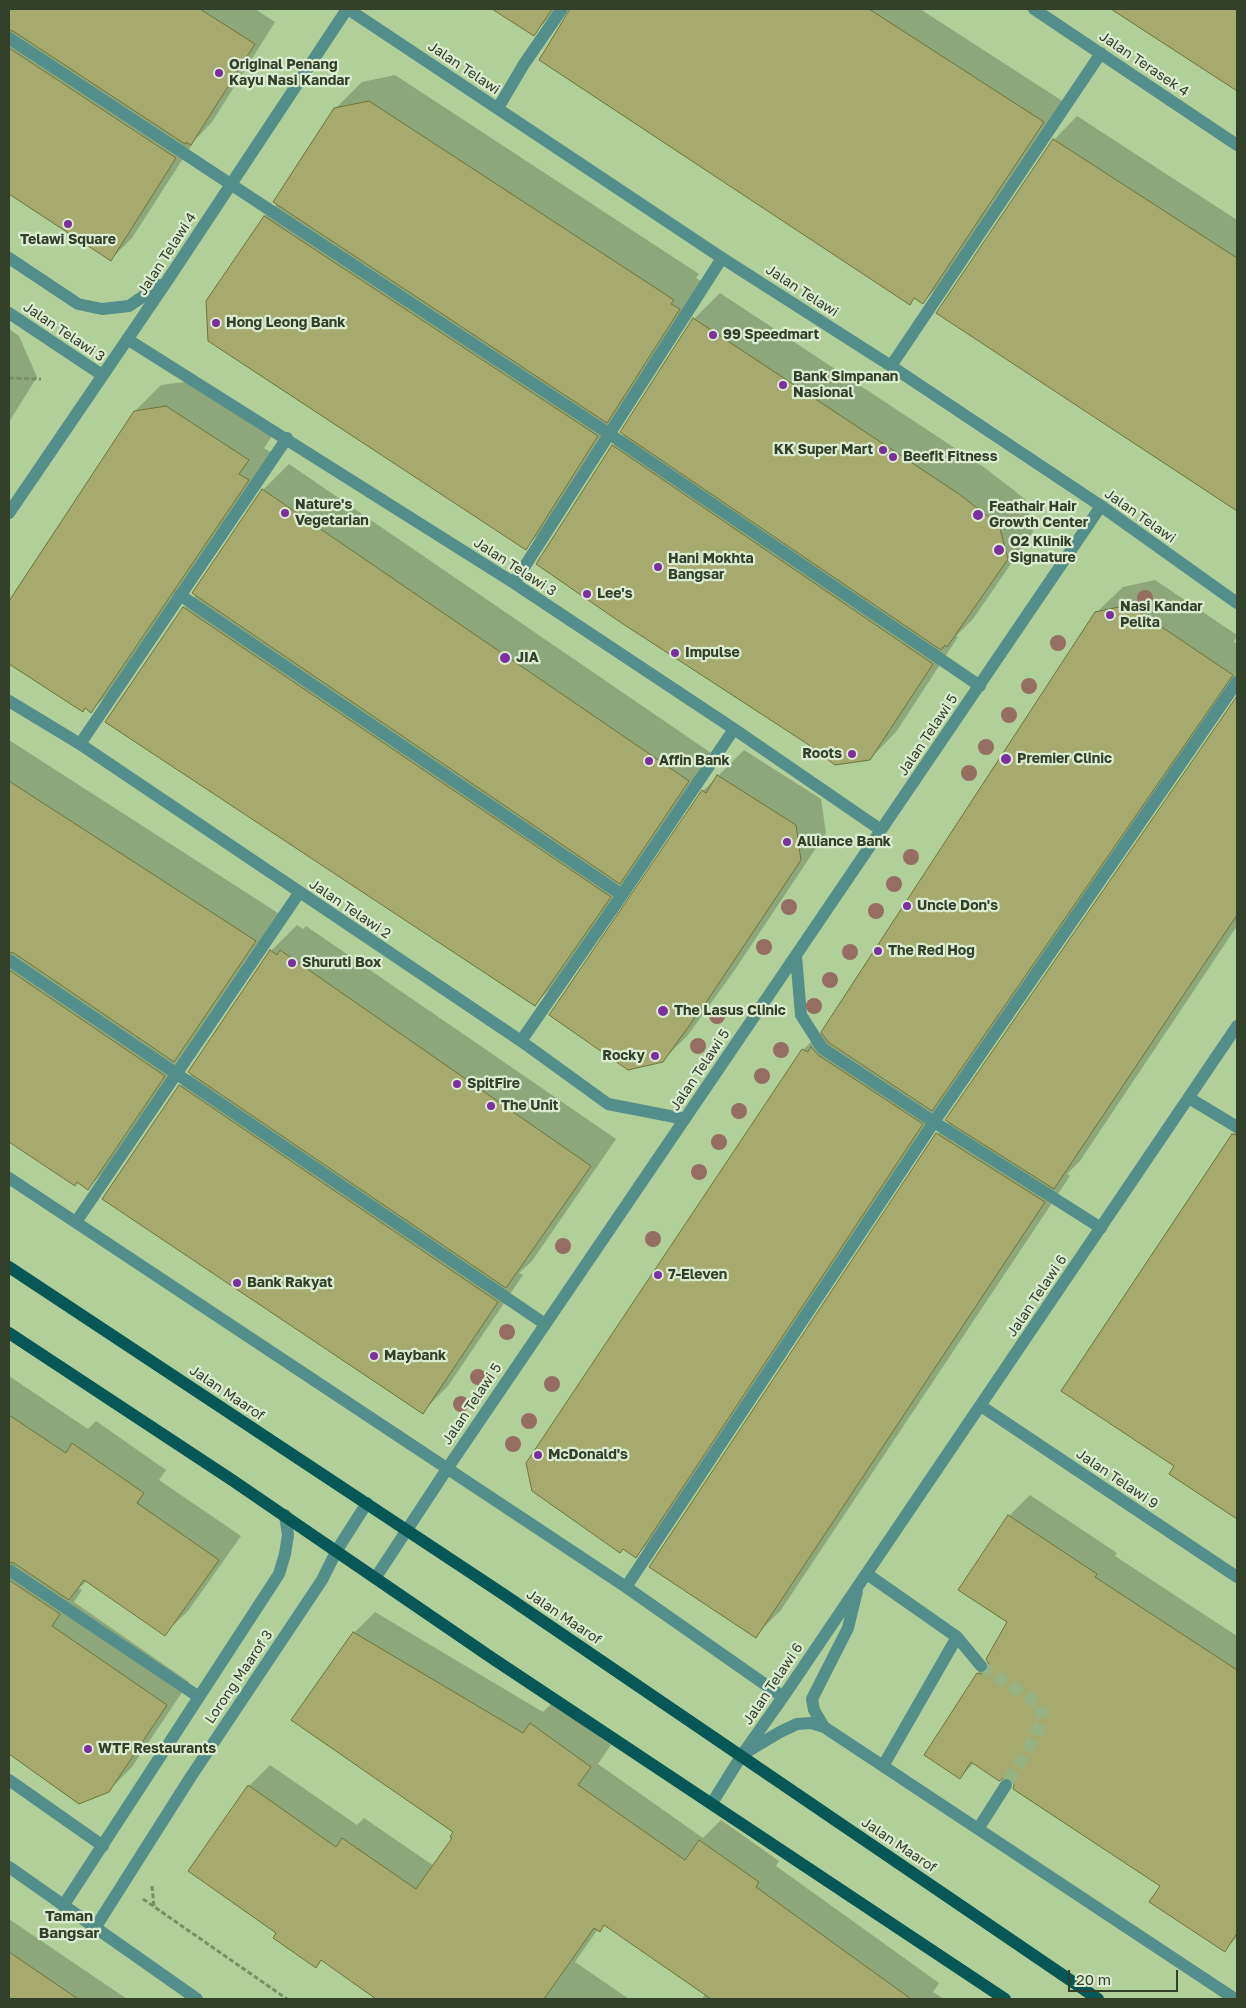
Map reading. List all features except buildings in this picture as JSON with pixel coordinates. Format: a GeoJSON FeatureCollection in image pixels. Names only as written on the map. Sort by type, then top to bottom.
{"type":"FeatureCollection","features":[{"type":"Feature","properties":{"kind":"main road","name":"Jalan Maarof"},"geometry":{"type":"LineString","coordinates":[[9,1267],[367,1503],[1098,1999]]}},
{"type":"Feature","properties":{"kind":"main road"},"geometry":{"type":"LineString","coordinates":[[9,1333],[337,1550],[500,1663],[1005,1999]]}},
{"type":"Feature","properties":{"kind":"street","name":"Jalan Telawi"},"geometry":{"type":"LineString","coordinates":[[347,9],[722,258],[891,366],[1101,506],[1237,603]]}},
{"type":"Feature","properties":{"kind":"street","name":"Jalan Telawi 4"},"geometry":{"type":"LineString","coordinates":[[9,513],[167,281],[347,9]]}},
{"type":"Feature","properties":{"kind":"street"},"geometry":{"type":"LineString","coordinates":[[498,108],[524,64],[562,9]]}},
{"type":"Feature","properties":{"kind":"street","name":"Jalan Terasek 4"},"geometry":{"type":"LineString","coordinates":[[1034,9],[1237,145]]}},
{"type":"Feature","properties":{"kind":"street"},"geometry":{"type":"LineString","coordinates":[[9,38],[608,433],[980,686]]}},
{"type":"Feature","properties":{"kind":"street"},"geometry":{"type":"LineString","coordinates":[[891,366],[1101,53]]}},
{"type":"Feature","properties":{"kind":"street"},"geometry":{"type":"LineString","coordinates":[[9,258],[78,304],[102,309],[129,306],[167,281]]}},
{"type":"Feature","properties":{"kind":"street"},"geometry":{"type":"LineString","coordinates":[[514,583],[608,433],[722,258]]}},
{"type":"Feature","properties":{"kind":"street","name":"Jalan Telawi 3"},"geometry":{"type":"LineString","coordinates":[[9,313],[102,375]]}},
{"type":"Feature","properties":{"kind":"street","name":"Jalan Telawi 3"},"geometry":{"type":"LineString","coordinates":[[127,339],[514,583],[881,830]]}},
{"type":"Feature","properties":{"kind":"street"},"geometry":{"type":"LineString","coordinates":[[80,744],[286,438]]}},
{"type":"Feature","properties":{"kind":"street","name":"Jalan Telawi 5"},"geometry":{"type":"LineString","coordinates":[[376,1577],[545,1324],[1101,506]]}},
{"type":"Feature","properties":{"kind":"street"},"geometry":{"type":"LineString","coordinates":[[180,596],[622,895]]}},
{"type":"Feature","properties":{"kind":"street"},"geometry":{"type":"LineString","coordinates":[[626,1587],[934,1122],[1237,682]]}},
{"type":"Feature","properties":{"kind":"street","name":"Jalan Telawi 2"},"geometry":{"type":"LineString","coordinates":[[9,700],[80,744],[521,1041],[608,1104],[684,1119]]}},
{"type":"Feature","properties":{"kind":"street"},"geometry":{"type":"LineString","coordinates":[[521,1041],[734,730]]}},
{"type":"Feature","properties":{"kind":"street"},"geometry":{"type":"LineString","coordinates":[[76,1222],[299,893]]}},
{"type":"Feature","properties":{"kind":"street"},"geometry":{"type":"LineString","coordinates":[[796,956],[801,1016],[822,1048],[1101,1228]]}},
{"type":"Feature","properties":{"kind":"street"},"geometry":{"type":"LineString","coordinates":[[9,960],[545,1324]]}},
{"type":"Feature","properties":{"kind":"street","name":"Jalan Telawi 6"},"geometry":{"type":"LineString","coordinates":[[712,1803],[1237,1026]]}},
{"type":"Feature","properties":{"kind":"street"},"geometry":{"type":"LineString","coordinates":[[1189,1098],[1237,1127]]}},
{"type":"Feature","properties":{"kind":"street"},"geometry":{"type":"LineString","coordinates":[[9,1178],[626,1587],[783,1698]]}},
{"type":"Feature","properties":{"kind":"street","name":"Jalan Telawi 9"},"geometry":{"type":"LineString","coordinates":[[981,1406],[1237,1577]]}},
{"type":"Feature","properties":{"kind":"street","name":"Lorong Maarof 3"},"geometry":{"type":"LineString","coordinates":[[95,1928],[133,1866],[322,1580],[337,1550],[367,1503]]}},
{"type":"Feature","properties":{"kind":"street","name":"Lorong Maarof 3"},"geometry":{"type":"LineString","coordinates":[[63,1906],[279,1574],[288,1535],[284,1515]]}},
{"type":"Feature","properties":{"kind":"street"},"geometry":{"type":"LineString","coordinates":[[9,1570],[199,1697]]}},
{"type":"Feature","properties":{"kind":"street"},"geometry":{"type":"LineString","coordinates":[[863,1578],[957,1637],[981,1666]]}},
{"type":"Feature","properties":{"kind":"street","name":"Jalan Telawi 6"},"geometry":{"type":"LineString","coordinates":[[824,1727],[814,1710],[812,1699],[848,1628],[863,1578]]}},
{"type":"Feature","properties":{"kind":"street"},"geometry":{"type":"LineString","coordinates":[[883,1766],[957,1637]]}},
{"type":"Feature","properties":{"kind":"street"},"geometry":{"type":"LineString","coordinates":[[742,1756],[780,1732],[797,1724],[811,1723],[824,1727],[1235,1999]]}},
{"type":"Feature","properties":{"kind":"street"},"geometry":{"type":"LineString","coordinates":[[9,1780],[103,1846]]}},
{"type":"Feature","properties":{"kind":"street"},"geometry":{"type":"LineString","coordinates":[[978,1829],[1006,1785]]}},
{"type":"Feature","properties":{"kind":"street"},"geometry":{"type":"LineString","coordinates":[[9,1867],[197,1999]]}},
{"type":"Feature","properties":{"kind":"path"},"geometry":{"type":"LineString","coordinates":[[9,378],[41,379]]}},
{"type":"Feature","properties":{"kind":"path"},"geometry":{"type":"LineString","coordinates":[[122,1884],[287,1999]]}},
{"type":"Feature","properties":{"kind":"tunnel"},"geometry":{"type":"LineString","coordinates":[[981,1666],[1040,1705],[1042,1720],[1036,1735],[1006,1785]]}},
{"type":"Feature","properties":{"kind":"place","name":"Original Penang Kayu Nasi Kandar"},"geometry":{"type":"Point","coordinates":[219,73]}},
{"type":"Feature","properties":{"kind":"place","name":"Telawi Square"},"geometry":{"type":"Point","coordinates":[68,224]}},
{"type":"Feature","properties":{"kind":"place","name":"Hong Leong Bank"},"geometry":{"type":"Point","coordinates":[216,323]}},
{"type":"Feature","properties":{"kind":"place","name":"99 Speedmart"},"geometry":{"type":"Point","coordinates":[713,335]}},
{"type":"Feature","properties":{"kind":"place","name":"Bank Simpanan Nasional"},"geometry":{"type":"Point","coordinates":[783,385]}},
{"type":"Feature","properties":{"kind":"place","name":"KK Super Mart"},"geometry":{"type":"Point","coordinates":[883,450]}},
{"type":"Feature","properties":{"kind":"place","name":"Beefit Fitness"},"geometry":{"type":"Point","coordinates":[893,457]}},
{"type":"Feature","properties":{"kind":"place","name":"Nature's Vegetarian"},"geometry":{"type":"Point","coordinates":[285,513]}},
{"type":"Feature","properties":{"kind":"place","name":"Feathair Hair Growth Center"},"geometry":{"type":"Point","coordinates":[978,515]}},
{"type":"Feature","properties":{"kind":"place","name":"O2 Klinik Signature"},"geometry":{"type":"Point","coordinates":[999,550]}},
{"type":"Feature","properties":{"kind":"place","name":"Hani Mokhta Bangsar"},"geometry":{"type":"Point","coordinates":[658,567]}},
{"type":"Feature","properties":{"kind":"place","name":"Lee's"},"geometry":{"type":"Point","coordinates":[587,594]}},
{"type":"Feature","properties":{"kind":"place","name":"Nasi Kandar Pelita"},"geometry":{"type":"Point","coordinates":[1110,615]}},
{"type":"Feature","properties":{"kind":"place","name":"Impulse"},"geometry":{"type":"Point","coordinates":[675,653]}},
{"type":"Feature","properties":{"kind":"place","name":"JIA"},"geometry":{"type":"Point","coordinates":[505,658]}},
{"type":"Feature","properties":{"kind":"place","name":"Roots"},"geometry":{"type":"Point","coordinates":[852,754]}},
{"type":"Feature","properties":{"kind":"place","name":"Premier Clinic"},"geometry":{"type":"Point","coordinates":[1006,759]}},
{"type":"Feature","properties":{"kind":"place","name":"Affin Bank"},"geometry":{"type":"Point","coordinates":[649,761]}},
{"type":"Feature","properties":{"kind":"place","name":"Alliance Bank"},"geometry":{"type":"Point","coordinates":[787,842]}},
{"type":"Feature","properties":{"kind":"place","name":"Uncle Don's"},"geometry":{"type":"Point","coordinates":[907,906]}},
{"type":"Feature","properties":{"kind":"place","name":"The Red Hog"},"geometry":{"type":"Point","coordinates":[878,951]}},
{"type":"Feature","properties":{"kind":"place","name":"Shuruti Box"},"geometry":{"type":"Point","coordinates":[292,963]}},
{"type":"Feature","properties":{"kind":"place","name":"The Lasus Clinic"},"geometry":{"type":"Point","coordinates":[663,1011]}},
{"type":"Feature","properties":{"kind":"place","name":"Rocky"},"geometry":{"type":"Point","coordinates":[655,1056]}},
{"type":"Feature","properties":{"kind":"place","name":"SpitFire"},"geometry":{"type":"Point","coordinates":[457,1084]}},
{"type":"Feature","properties":{"kind":"place","name":"The Unit"},"geometry":{"type":"Point","coordinates":[491,1106]}},
{"type":"Feature","properties":{"kind":"place","name":"7-Eleven"},"geometry":{"type":"Point","coordinates":[658,1275]}},
{"type":"Feature","properties":{"kind":"place","name":"Bank Rakyat"},"geometry":{"type":"Point","coordinates":[237,1283]}},
{"type":"Feature","properties":{"kind":"place","name":"Maybank"},"geometry":{"type":"Point","coordinates":[374,1356]}},
{"type":"Feature","properties":{"kind":"place","name":"McDonald's"},"geometry":{"type":"Point","coordinates":[538,1455]}},
{"type":"Feature","properties":{"kind":"place","name":"WTF Restaurants"},"geometry":{"type":"Point","coordinates":[88,1749]}},
{"type":"Feature","properties":{"kind":"district","name":"Taman Bangsar"},"geometry":{"type":"Point","coordinates":[69,1924]}}]}
